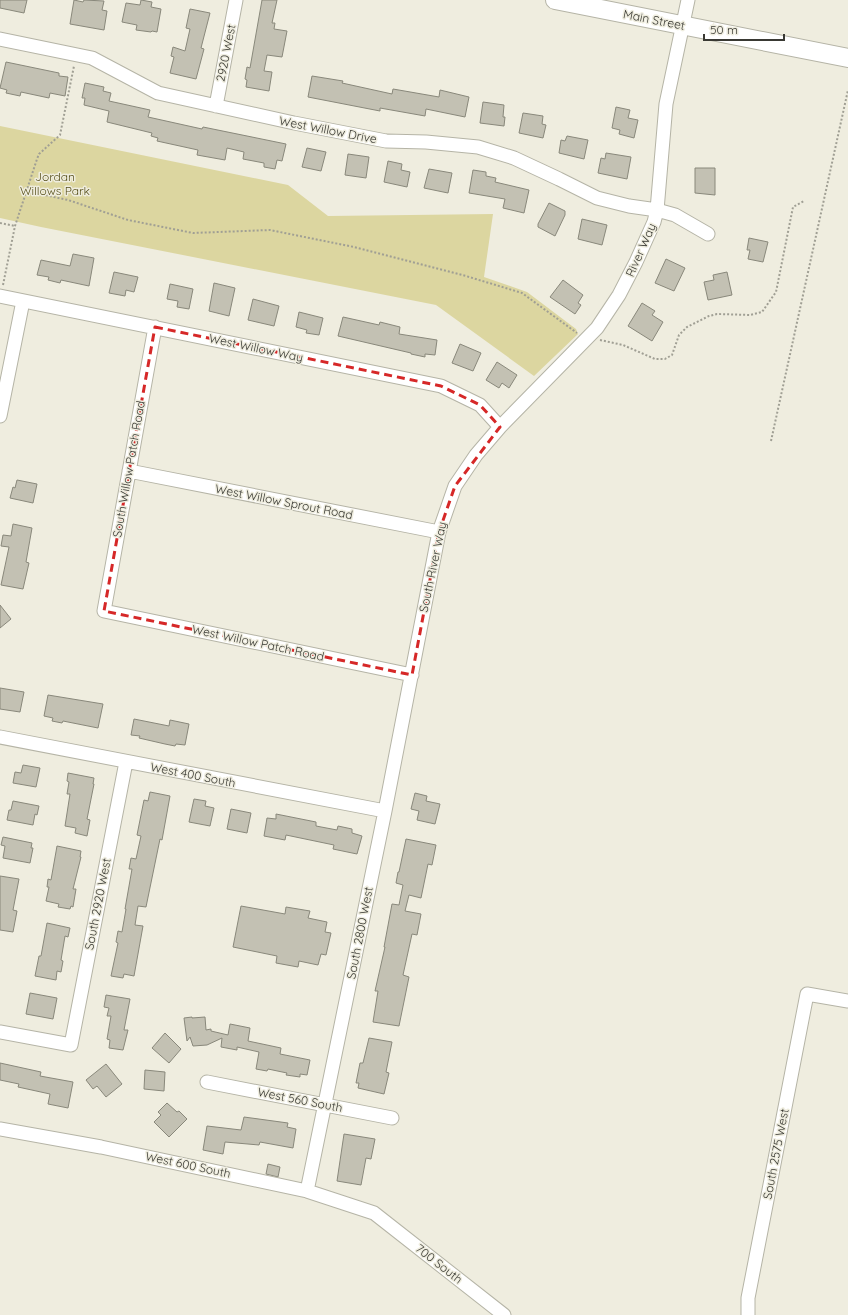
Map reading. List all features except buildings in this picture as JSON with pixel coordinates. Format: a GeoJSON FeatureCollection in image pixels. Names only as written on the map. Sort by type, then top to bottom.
{"type":"FeatureCollection","features":[{"type":"Feature","properties":{"kind":"main road","name":"Main Street"},"geometry":{"type":"LineString","coordinates":[[555,0],[848,58]]}},
{"type":"Feature","properties":{"kind":"street","name":"2920 West"},"geometry":{"type":"LineString","coordinates":[[216,106],[236,0]]}},
{"type":"Feature","properties":{"kind":"street","name":"River Way"},"geometry":{"type":"LineString","coordinates":[[500,428],[597,328],[619,295],[654,222],[657,210],[666,104],[688,0]]}},
{"type":"Feature","properties":{"kind":"street","name":"West Willow Drive"},"geometry":{"type":"LineString","coordinates":[[0,39],[92,58],[158,93],[294,124],[386,141],[426,142],[478,147],[514,158],[597,198],[675,215],[708,234]]}},
{"type":"Feature","properties":{"kind":"street","name":"West Willow Way"},"geometry":{"type":"LineString","coordinates":[[1,290],[23,301],[441,386],[480,405],[500,428]]}},
{"type":"Feature","properties":{"kind":"street"},"geometry":{"type":"LineString","coordinates":[[0,416],[23,301]]}},
{"type":"Feature","properties":{"kind":"street","name":"South Willow Patch Road"},"geometry":{"type":"LineString","coordinates":[[104,611],[155,327]]}},
{"type":"Feature","properties":{"kind":"street","name":"South River Way"},"geometry":{"type":"LineString","coordinates":[[412,676],[439,532],[455,486],[476,456],[500,428]]}},
{"type":"Feature","properties":{"kind":"street","name":"West Willow Sprout Road"},"geometry":{"type":"LineString","coordinates":[[129,471],[439,532]]}},
{"type":"Feature","properties":{"kind":"street","name":"West Willow Patch Road"},"geometry":{"type":"LineString","coordinates":[[104,611],[412,676]]}},
{"type":"Feature","properties":{"kind":"street","name":"South 2800 West"},"geometry":{"type":"LineString","coordinates":[[307,1191],[326,1105],[412,676]]}},
{"type":"Feature","properties":{"kind":"street","name":"West 400 South"},"geometry":{"type":"LineString","coordinates":[[0,737],[385,811]]}},
{"type":"Feature","properties":{"kind":"street","name":"South 2920 West"},"geometry":{"type":"LineString","coordinates":[[0,1032],[70,1045],[126,762]]}},
{"type":"Feature","properties":{"kind":"street","name":"South 2575 West"},"geometry":{"type":"LineString","coordinates":[[748,1315],[748,1298],[807,994],[848,1001]]}},
{"type":"Feature","properties":{"kind":"street","name":"West 560 South"},"geometry":{"type":"LineString","coordinates":[[207,1082],[392,1118]]}},
{"type":"Feature","properties":{"kind":"street","name":"West 600 South"},"geometry":{"type":"LineString","coordinates":[[0,1129],[101,1146],[307,1191],[374,1213]]}},
{"type":"Feature","properties":{"kind":"street","name":"700 South"},"geometry":{"type":"LineString","coordinates":[[374,1213],[504,1315]]}},
{"type":"Feature","properties":{"kind":"path"},"geometry":{"type":"LineString","coordinates":[[1,290],[15,226],[36,159],[39,154],[60,135],[76,54]]}},
{"type":"Feature","properties":{"kind":"path"},"geometry":{"type":"LineString","coordinates":[[771,441],[848,90]]}},
{"type":"Feature","properties":{"kind":"path"},"geometry":{"type":"LineString","coordinates":[[26,192],[68,200],[128,220],[193,233],[270,230],[354,247],[466,276],[522,293],[578,334]]}},
{"type":"Feature","properties":{"kind":"path"},"geometry":{"type":"LineString","coordinates":[[599,340],[623,345],[655,359],[665,359],[672,355],[679,335],[687,327],[709,316],[717,314],[750,315],[762,312],[776,292],[793,207],[804,201]]}},
{"type":"Feature","properties":{"kind":"path"},"geometry":{"type":"LineString","coordinates":[[0,223],[15,226]]}},
{"type":"Feature","properties":{"kind":"highlighted area"},"geometry":{"type":"Polygon","coordinates":[[[155,327],[441,386],[480,405],[500,427],[455,486],[439,532],[412,675],[104,611],[155,327]]]}},
{"type":"Feature","properties":{"kind":"green space","name":"Jordan Willows Park"},"geometry":{"type":"Polygon","coordinates":[[[0,126],[288,185],[328,216],[493,214],[484,277],[527,292],[576,329],[578,334],[534,376],[436,305],[0,218],[0,126]]]}}]}
